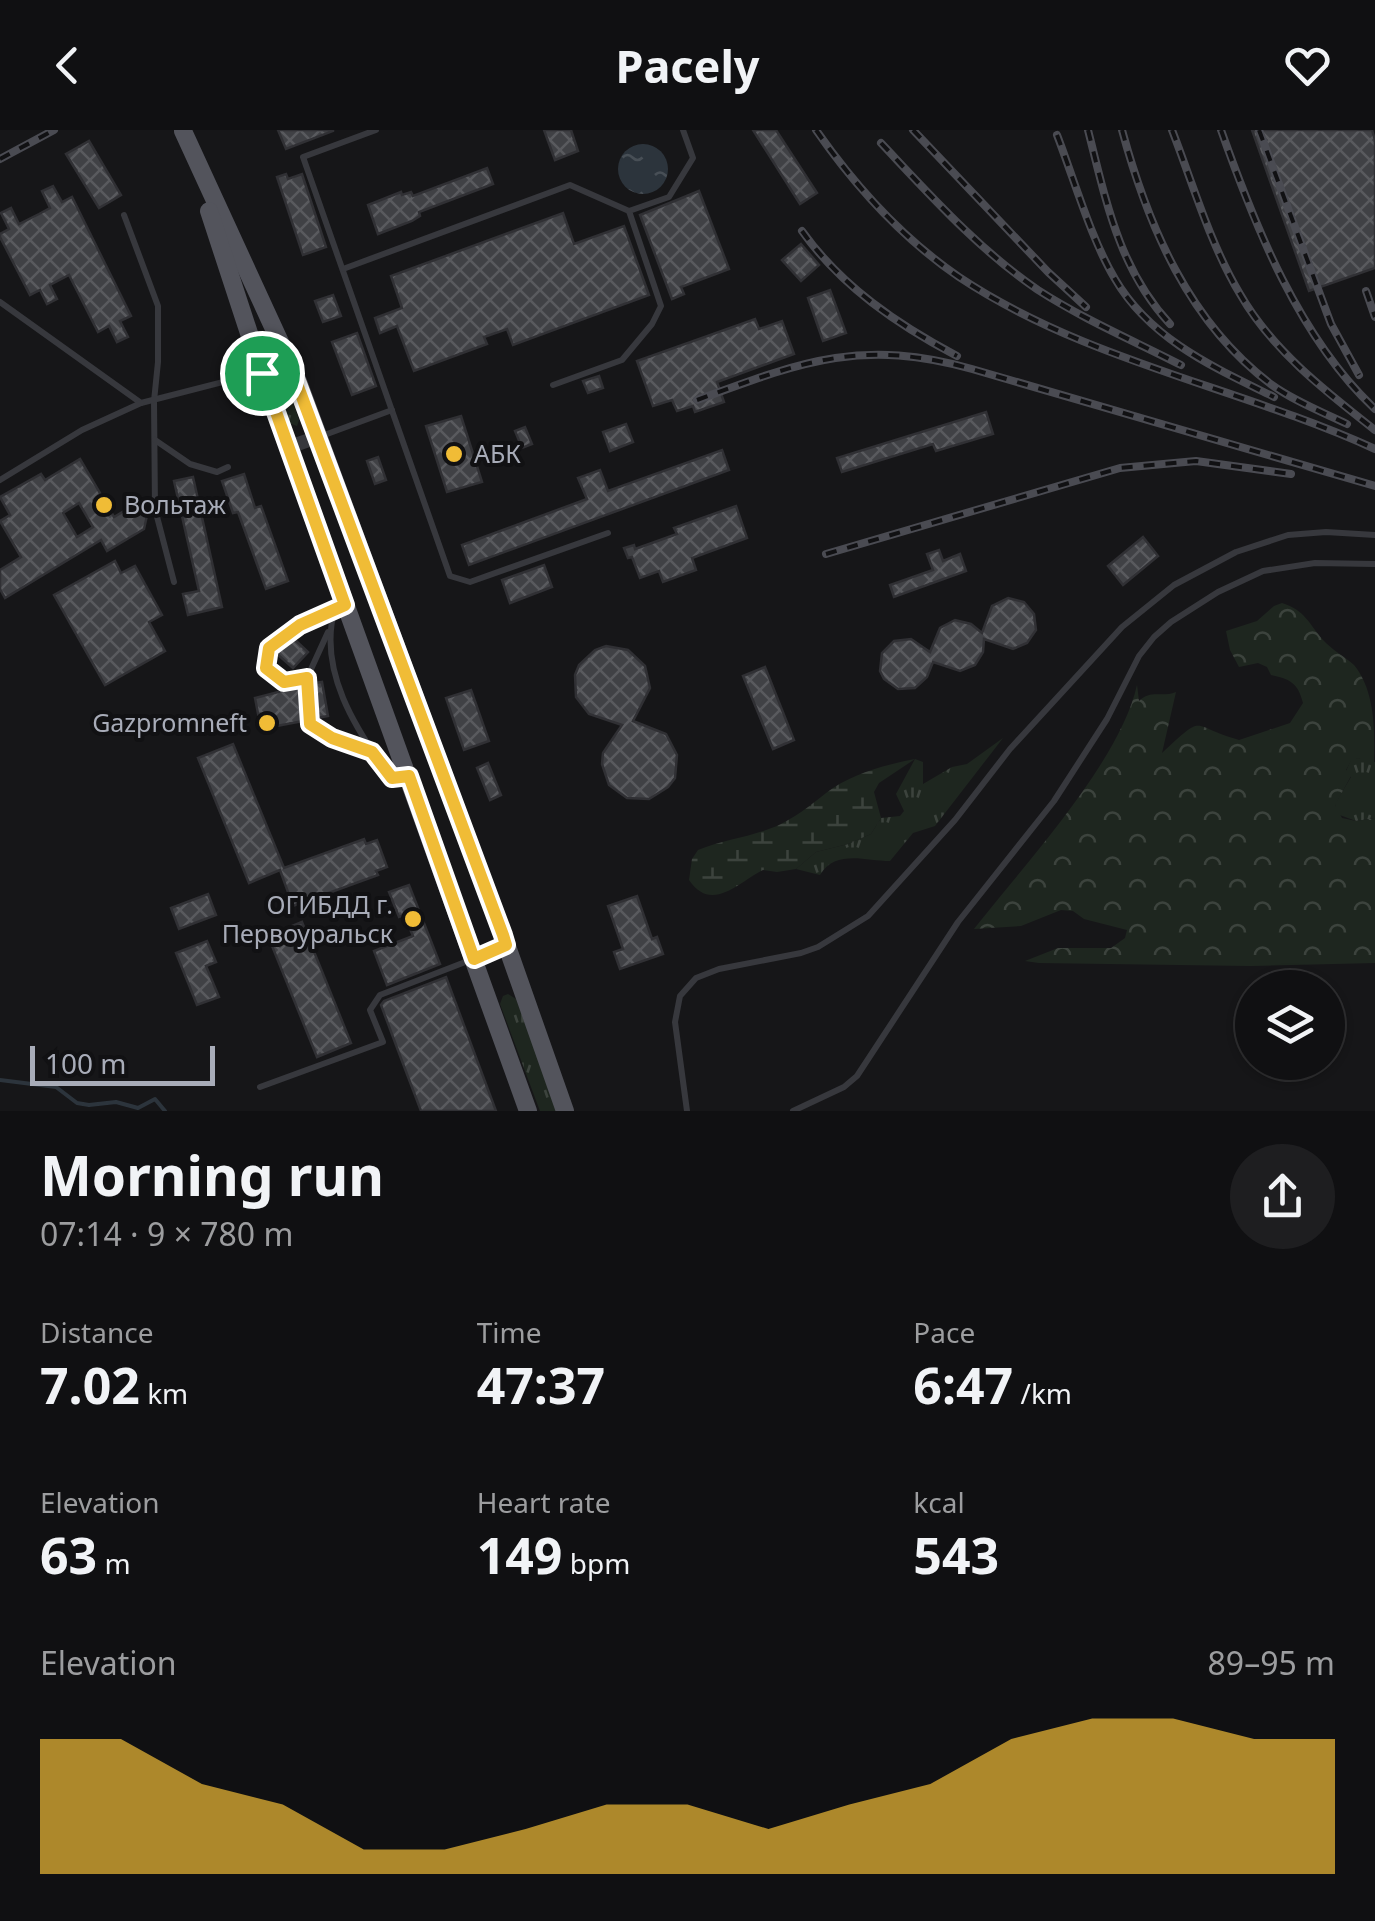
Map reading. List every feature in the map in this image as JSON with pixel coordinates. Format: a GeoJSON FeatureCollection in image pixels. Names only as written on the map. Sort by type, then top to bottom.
{"type":"FeatureCollection","features":[{"type":"Feature","properties":{"kind":"main road"},"geometry":{"type":"LineString","coordinates":[[182,130],[290,365],[565,1111]]}},
{"type":"Feature","properties":{"kind":"main road"},"geometry":{"type":"LineString","coordinates":[[182,130],[340,607],[409,776],[528,1111]]}},
{"type":"Feature","properties":{"kind":"main road"},"geometry":{"type":"LineString","coordinates":[[474,959],[506,945]]}},
{"type":"Feature","properties":{"kind":"main road"},"geometry":{"type":"LineString","coordinates":[[484,983],[515,975]]}},
{"type":"Feature","properties":{"kind":"street"},"geometry":{"type":"LineString","coordinates":[[288,447],[318,437]]}},
{"type":"Feature","properties":{"kind":"lane"},"geometry":{"type":"LineString","coordinates":[[376,130],[304,157],[450,576],[470,582],[608,533]]}},
{"type":"Feature","properties":{"kind":"lane"},"geometry":{"type":"LineString","coordinates":[[343,270],[570,186],[629,211],[668,197],[692,158],[683,130]]}},
{"type":"Feature","properties":{"kind":"lane"},"geometry":{"type":"LineString","coordinates":[[553,385],[622,360],[652,324],[661,306],[629,211]]}},
{"type":"Feature","properties":{"kind":"lane"},"geometry":{"type":"LineString","coordinates":[[124,215],[158,306],[155,509],[174,582]]}},
{"type":"Feature","properties":{"kind":"lane"},"geometry":{"type":"LineString","coordinates":[[0,302],[141,403]]}},
{"type":"Feature","properties":{"kind":"lane"},"geometry":{"type":"LineString","coordinates":[[0,480],[82,430],[141,403],[290,365]]}},
{"type":"Feature","properties":{"kind":"lane"},"geometry":{"type":"LineString","coordinates":[[318,437],[392,410]]}},
{"type":"Feature","properties":{"kind":"lane"},"geometry":{"type":"LineString","coordinates":[[154,439],[190,464],[218,472],[228,467]]}},
{"type":"Feature","properties":{"kind":"lane"},"geometry":{"type":"LineString","coordinates":[[686,1111],[675,1022],[680,996],[696,978],[818,947],[868,916],[955,820],[1010,749],[1110,640],[1134,614],[1174,584],[1236,552],[1288,534],[1375,535]]}},
{"type":"Feature","properties":{"kind":"lane"},"geometry":{"type":"LineString","coordinates":[[793,1111],[844,1088],[857,1076],[958,922],[1054,802],[1154,637],[1170,622],[1218,592],[1263,571],[1314,563],[1375,564]]}},
{"type":"Feature","properties":{"kind":"lane"},"geometry":{"type":"LineString","coordinates":[[340,607],[307,678],[310,724],[332,738],[372,752]]}},
{"type":"Feature","properties":{"kind":"lane"},"geometry":{"type":"LineString","coordinates":[[307,678],[284,682],[266,668],[269,648],[300,625],[340,607]]}},
{"type":"Feature","properties":{"kind":"lane"},"geometry":{"type":"LineString","coordinates":[[329,630],[338,688],[350,718],[392,778],[409,776]]}},
{"type":"Feature","properties":{"kind":"lane"},"geometry":{"type":"LineString","coordinates":[[260,1087],[382,1042],[370,1010],[380,995],[474,959]]}},
{"type":"Feature","properties":{"kind":"green space"},"geometry":{"type":"Polygon","coordinates":[[[280,376],[285,380],[299,420],[297,426],[289,423],[275,384],[280,376]]]}},
{"type":"Feature","properties":{"kind":"green space"},"geometry":{"type":"Polygon","coordinates":[[[1282,603],[1301,614],[1327,644],[1354,665],[1370,699],[1374,764],[1358,758],[1351,761],[1346,770],[1351,776],[1335,805],[1342,818],[1375,818],[1375,963],[1039,963],[1025,961],[1058,948],[1111,948],[1125,938],[1127,930],[1061,910],[1021,926],[974,929],[1091,779],[1127,715],[1137,685],[1139,701],[1148,695],[1176,692],[1162,753],[1193,727],[1239,740],[1290,723],[1303,703],[1295,686],[1271,675],[1267,667],[1258,663],[1239,667],[1226,631],[1257,621],[1282,603]]]}},
{"type":"Feature","properties":{"kind":"green space"},"geometry":{"type":"Polygon","coordinates":[[[1003,738],[935,826],[913,833],[890,861],[842,859],[820,875],[796,869],[816,852],[871,834],[881,818],[900,816],[904,811],[896,794],[915,759],[923,762],[923,784],[952,767],[967,764],[1003,738]]]}},
{"type":"Feature","properties":{"kind":"green space"},"geometry":{"type":"Polygon","coordinates":[[[915,759],[879,783],[874,792],[881,818],[871,834],[816,852],[796,869],[763,870],[716,895],[698,890],[689,880],[692,859],[698,850],[771,828],[852,778],[915,759]]]}},
{"type":"Feature","properties":{"kind":"green space"},"geometry":{"type":"Polygon","coordinates":[[[1351,760],[1375,762],[1375,818],[1356,821],[1337,814],[1335,804],[1351,777],[1346,771],[1351,760]]]}},
{"type":"Feature","properties":{"kind":"green space"},"geometry":{"type":"Polygon","coordinates":[[[508,994],[516,999],[558,1111],[540,1111],[500,1004],[508,994]]]}},
{"type":"Feature","properties":{"kind":"water"},"geometry":{"type":"Polygon","coordinates":[[[643,144],[660,152],[668,169],[660,186],[643,194],[626,186],[618,169],[626,152],[643,144]]]}},
{"type":"Feature","properties":{"kind":"building"},"geometry":{"type":"Polygon","coordinates":[[[278,130],[333,130],[333,131],[286,149],[278,130]]]}},
{"type":"Feature","properties":{"kind":"building"},"geometry":{"type":"Polygon","coordinates":[[[544,130],[571,130],[578,151],[555,160],[544,130]]]}},
{"type":"Feature","properties":{"kind":"building"},"geometry":{"type":"Polygon","coordinates":[[[753,130],[776,130],[817,193],[800,204],[753,130]]]}},
{"type":"Feature","properties":{"kind":"building"},"geometry":{"type":"Polygon","coordinates":[[[1252,130],[1372,130],[1375,268],[1309,291],[1252,130]]]}},
{"type":"Feature","properties":{"kind":"building"},"geometry":{"type":"Polygon","coordinates":[[[89,141],[121,195],[99,208],[66,154],[89,141]]]}},
{"type":"Feature","properties":{"kind":"building"},"geometry":{"type":"Polygon","coordinates":[[[487,168],[493,184],[419,212],[420,216],[412,221],[378,234],[368,205],[401,192],[411,192],[413,196],[487,168]]]}},
{"type":"Feature","properties":{"kind":"building"},"geometry":{"type":"Polygon","coordinates":[[[286,174],[288,179],[302,174],[326,247],[303,255],[277,177],[286,174]]]}},
{"type":"Feature","properties":{"kind":"building"},"geometry":{"type":"Polygon","coordinates":[[[53,186],[62,202],[72,197],[131,316],[120,321],[128,337],[117,342],[109,326],[98,332],[69,275],[50,285],[57,299],[47,304],[40,290],[30,295],[0,237],[9,229],[1,213],[11,208],[19,224],[39,214],[50,208],[42,191],[53,186]]]}},
{"type":"Feature","properties":{"kind":"building"},"geometry":{"type":"Polygon","coordinates":[[[699,191],[729,269],[681,287],[684,294],[672,299],[640,215],[699,191]]]}},
{"type":"Feature","properties":{"kind":"building"},"geometry":{"type":"Polygon","coordinates":[[[563,213],[574,244],[624,226],[649,295],[513,345],[507,329],[484,337],[487,344],[414,371],[397,326],[380,333],[375,318],[402,308],[391,276],[563,213]]]}},
{"type":"Feature","properties":{"kind":"building"},"geometry":{"type":"Polygon","coordinates":[[[801,244],[819,265],[801,281],[782,260],[801,244]]]}},
{"type":"Feature","properties":{"kind":"building"},"geometry":{"type":"Polygon","coordinates":[[[830,290],[846,333],[823,341],[808,298],[830,290]]]}},
{"type":"Feature","properties":{"kind":"building"},"geometry":{"type":"Polygon","coordinates":[[[333,295],[341,316],[323,322],[315,301],[333,295]]]}},
{"type":"Feature","properties":{"kind":"building"},"geometry":{"type":"Polygon","coordinates":[[[755,319],[759,329],[782,321],[794,354],[717,382],[724,402],[695,412],[693,406],[677,411],[672,400],[653,406],[637,361],[755,319]]]}},
{"type":"Feature","properties":{"kind":"building"},"geometry":{"type":"Polygon","coordinates":[[[357,333],[376,386],[352,395],[332,342],[357,333]]]}},
{"type":"Feature","properties":{"kind":"building"},"geometry":{"type":"Polygon","coordinates":[[[599,376],[603,388],[588,393],[583,381],[599,376]]]}},
{"type":"Feature","properties":{"kind":"building"},"geometry":{"type":"Polygon","coordinates":[[[986,412],[993,434],[936,451],[933,444],[842,472],[837,458],[986,412]]]}},
{"type":"Feature","properties":{"kind":"building","name":"АБК"},"geometry":{"type":"Polygon","coordinates":[[[461,416],[482,482],[447,492],[426,426],[461,416]]]}},
{"type":"Feature","properties":{"kind":"building"},"geometry":{"type":"Polygon","coordinates":[[[626,424],[633,442],[610,451],[603,432],[626,424]]]}},
{"type":"Feature","properties":{"kind":"building"},"geometry":{"type":"Polygon","coordinates":[[[525,427],[532,444],[522,448],[515,431],[525,427]]]}},
{"type":"Feature","properties":{"kind":"building"},"geometry":{"type":"Polygon","coordinates":[[[722,450],[729,470],[469,565],[462,545],[587,499],[578,478],[600,470],[608,491],[722,450]]]}},
{"type":"Feature","properties":{"kind":"building"},"geometry":{"type":"Polygon","coordinates":[[[378,457],[386,480],[375,484],[367,461],[378,457]]]}},
{"type":"Feature","properties":{"kind":"building"},"geometry":{"type":"Polygon","coordinates":[[[80,459],[114,517],[144,499],[148,511],[144,529],[107,551],[101,540],[5,598],[0,589],[0,570],[21,557],[0,521],[10,515],[0,497],[41,474],[45,480],[80,459]],[[79,503],[63,513],[77,537],[93,527],[79,503]]]}},
{"type":"Feature","properties":{"kind":"building"},"geometry":{"type":"Polygon","coordinates":[[[244,474],[255,508],[261,506],[288,581],[266,589],[238,512],[233,513],[222,481],[244,474]]]}},
{"type":"Feature","properties":{"kind":"building"},"geometry":{"type":"Polygon","coordinates":[[[193,477],[222,607],[188,615],[183,594],[199,591],[174,481],[193,477]]]}},
{"type":"Feature","properties":{"kind":"building"},"geometry":{"type":"Polygon","coordinates":[[[736,506],[747,538],[692,558],[696,570],[663,582],[659,571],[640,578],[624,548],[634,545],[635,549],[677,534],[674,528],[736,506]]]}},
{"type":"Feature","properties":{"kind":"building"},"geometry":{"type":"Polygon","coordinates":[[[1143,537],[1158,556],[1123,585],[1108,566],[1143,537]]]}},
{"type":"Feature","properties":{"kind":"building"},"geometry":{"type":"Polygon","coordinates":[[[939,550],[943,561],[960,554],[966,571],[894,597],[890,585],[933,570],[927,554],[939,550]]]}},
{"type":"Feature","properties":{"kind":"building"},"geometry":{"type":"Polygon","coordinates":[[[115,561],[121,573],[135,566],[162,615],[149,622],[165,651],[105,685],[54,595],[115,561]]]}},
{"type":"Feature","properties":{"kind":"building"},"geometry":{"type":"Polygon","coordinates":[[[544,565],[552,587],[510,603],[502,580],[544,565]]]}},
{"type":"Feature","properties":{"kind":"building"},"geometry":{"type":"Polygon","coordinates":[[[1008,598],[1024,602],[1034,614],[1036,630],[1027,643],[1013,649],[984,639],[983,652],[975,665],[960,671],[933,662],[927,677],[915,688],[898,689],[884,679],[880,671],[882,653],[894,641],[911,639],[930,652],[940,628],[955,620],[971,624],[982,633],[992,606],[1008,598]]]}},
{"type":"Feature","properties":{"kind":"building"},"geometry":{"type":"Polygon","coordinates":[[[294,639],[308,652],[293,668],[276,653],[294,639]]]}},
{"type":"Feature","properties":{"kind":"building"},"geometry":{"type":"Polygon","coordinates":[[[606,646],[628,650],[645,666],[650,688],[633,721],[666,734],[677,755],[675,778],[649,799],[627,798],[609,785],[602,764],[603,753],[622,725],[589,714],[576,697],[575,675],[579,665],[595,650],[606,646]]]}},
{"type":"Feature","properties":{"kind":"building"},"geometry":{"type":"Polygon","coordinates":[[[765,667],[794,740],[773,749],[743,676],[765,667]]]}},
{"type":"Feature","properties":{"kind":"building"},"geometry":{"type":"Polygon","coordinates":[[[322,682],[328,716],[317,718],[314,683],[322,682]]]}},
{"type":"Feature","properties":{"kind":"building"},"geometry":{"type":"Polygon","coordinates":[[[301,686],[303,721],[261,729],[255,698],[301,686]]]}},
{"type":"Feature","properties":{"kind":"building"},"geometry":{"type":"Polygon","coordinates":[[[471,690],[489,741],[464,750],[446,698],[471,690]]]}},
{"type":"Feature","properties":{"kind":"building"},"geometry":{"type":"Polygon","coordinates":[[[233,744],[284,868],[364,839],[366,844],[377,840],[387,867],[376,871],[378,875],[293,906],[280,870],[249,883],[198,758],[233,744]]]}},
{"type":"Feature","properties":{"kind":"building"},"geometry":{"type":"Polygon","coordinates":[[[488,763],[501,795],[490,800],[477,768],[488,763]]]}},
{"type":"Feature","properties":{"kind":"building"},"geometry":{"type":"Polygon","coordinates":[[[409,885],[440,964],[387,985],[374,951],[413,936],[404,915],[399,917],[389,892],[409,885]]]}},
{"type":"Feature","properties":{"kind":"building"},"geometry":{"type":"Polygon","coordinates":[[[208,894],[216,915],[179,929],[171,908],[208,894]]]}},
{"type":"Feature","properties":{"kind":"building"},"geometry":{"type":"Polygon","coordinates":[[[637,896],[652,939],[657,937],[663,954],[620,969],[614,952],[623,949],[608,906],[637,896]]]}},
{"type":"Feature","properties":{"kind":"building"},"geometry":{"type":"Polygon","coordinates":[[[302,922],[351,1043],[317,1057],[268,936],[302,922]]]}},
{"type":"Feature","properties":{"kind":"building"},"geometry":{"type":"Polygon","coordinates":[[[207,941],[216,962],[206,966],[219,997],[197,1005],[176,953],[207,941]]]}},
{"type":"Feature","properties":{"kind":"building"},"geometry":{"type":"Polygon","coordinates":[[[446,977],[496,1111],[421,1111],[381,1005],[446,977]]]}},
{"type":"Feature","properties":{"kind":"waterway"},"geometry":{"type":"LineString","coordinates":[[0,1080],[56,1087],[77,1103],[89,1105],[116,1102],[138,1108],[155,1099],[165,1111]]}},
{"type":"Feature","properties":{"kind":"railway"},"geometry":{"type":"LineString","coordinates":[[0,159],[54,130]]}},
{"type":"Feature","properties":{"kind":"railway"},"geometry":{"type":"LineString","coordinates":[[816,130],[863,191],[899,228],[938,262],[1007,306],[1110,352],[1375,449]]}},
{"type":"Feature","properties":{"kind":"railway"},"geometry":{"type":"LineString","coordinates":[[913,130],[1086,307]]}},
{"type":"Feature","properties":{"kind":"railway"},"geometry":{"type":"LineString","coordinates":[[1088,130],[1108,208],[1126,257],[1170,324]]}},
{"type":"Feature","properties":{"kind":"railway"},"geometry":{"type":"LineString","coordinates":[[1122,130],[1159,237],[1195,302],[1217,332],[1272,385],[1347,424]]}},
{"type":"Feature","properties":{"kind":"railway"},"geometry":{"type":"LineString","coordinates":[[1172,130],[1220,255],[1253,314],[1301,368],[1375,430]]}},
{"type":"Feature","properties":{"kind":"railway"},"geometry":{"type":"LineString","coordinates":[[1221,130],[1282,279],[1324,349],[1375,409]]}},
{"type":"Feature","properties":{"kind":"railway"},"geometry":{"type":"LineString","coordinates":[[1259,130],[1331,324],[1359,375]]}},
{"type":"Feature","properties":{"kind":"railway"},"geometry":{"type":"LineString","coordinates":[[1057,135],[1098,246],[1129,300],[1146,319],[1185,349],[1274,397]]}},
{"type":"Feature","properties":{"kind":"railway"},"geometry":{"type":"LineString","coordinates":[[881,143],[956,221],[1016,274],[1073,311],[1181,365]]}},
{"type":"Feature","properties":{"kind":"railway"},"geometry":{"type":"LineString","coordinates":[[802,231],[853,287],[913,331],[957,356]]}},
{"type":"Feature","properties":{"kind":"railway"},"geometry":{"type":"LineString","coordinates":[[1366,291],[1375,317]]}},
{"type":"Feature","properties":{"kind":"railway"},"geometry":{"type":"LineString","coordinates":[[697,400],[800,365],[864,355],[897,355],[972,369],[1375,486]]}},
{"type":"Feature","properties":{"kind":"railway"},"geometry":{"type":"LineString","coordinates":[[826,554],[1120,468],[1196,461],[1291,474]]}},
{"type":"Feature","properties":{"kind":"place","name":"АБК"},"geometry":{"type":"Point","coordinates":[454,454]}},
{"type":"Feature","properties":{"kind":"place","name":"Вольтаж"},"geometry":{"type":"Point","coordinates":[104,505]}},
{"type":"Feature","properties":{"kind":"place","name":"Gazpromneft"},"geometry":{"type":"Point","coordinates":[267,723]}},
{"type":"Feature","properties":{"kind":"place","name":"ОГИБДД г. Первоуральск"},"geometry":{"type":"Point","coordinates":[413,919]}},
{"type":"Feature","properties":{"kind":"route"},"geometry":{"type":"LineString","coordinates":[[290,365],[297,379],[503,935],[506,945],[474,959],[409,776],[392,778],[372,752],[332,738],[310,724],[307,678],[284,682],[266,668],[269,648],[286,634],[345,605],[262,373],[290,365]]}}]}
